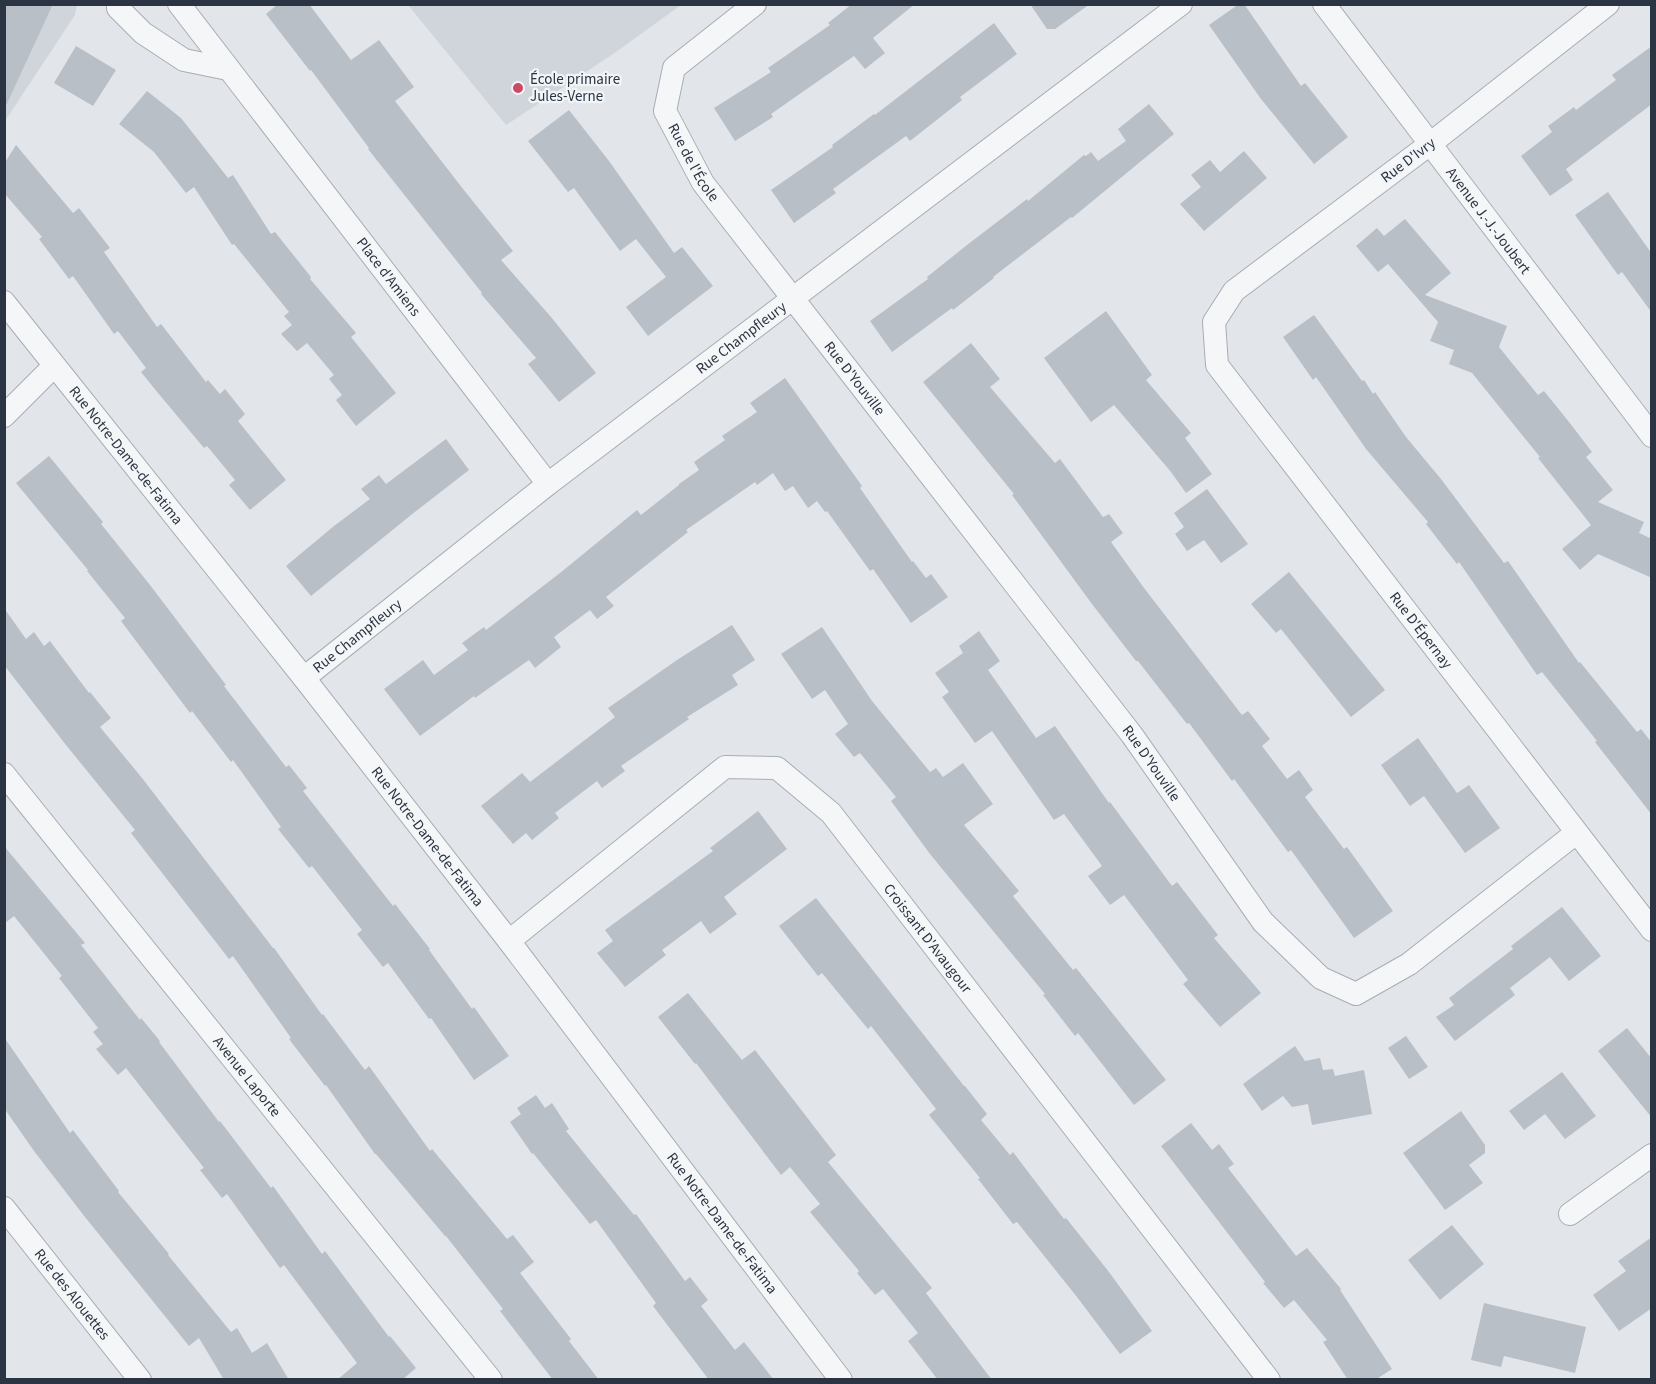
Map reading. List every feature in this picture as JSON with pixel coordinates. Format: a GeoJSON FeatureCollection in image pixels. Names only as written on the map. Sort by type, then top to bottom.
{"type":"FeatureCollection","features":[{"type":"Feature","properties":{"kind":"street"},"geometry":{"type":"LineString","coordinates":[[118,4],[118,8],[142,33],[184,60],[228,69]]}},
{"type":"Feature","properties":{"kind":"street","name":"Place d'Amiens"},"geometry":{"type":"LineString","coordinates":[[179,4],[548,484]]}},
{"type":"Feature","properties":{"kind":"street","name":"Rue de l'École"},"geometry":{"type":"LineString","coordinates":[[755,4],[674,68],[665,111],[703,183],[792,299]]}},
{"type":"Feature","properties":{"kind":"street","name":"Rue Champfleury"},"geometry":{"type":"LineString","coordinates":[[304,678],[548,484],[1181,4]]}},
{"type":"Feature","properties":{"kind":"street","name":"Avenue J.-J.-Joubert"},"geometry":{"type":"LineString","coordinates":[[1324,4],[1652,436]]}},
{"type":"Feature","properties":{"kind":"street","name":"Rue D'Ivry"},"geometry":{"type":"LineString","coordinates":[[1214,322],[1234,291],[1430,144],[1608,4]]}},
{"type":"Feature","properties":{"kind":"street","name":"Rue D'Youville"},"geometry":{"type":"LineString","coordinates":[[792,299],[1132,735],[1263,922],[1321,978],[1356,994],[1408,964],[1576,833]]}},
{"type":"Feature","properties":{"kind":"street","name":"Rue Notre-Dame-de-Fatima"},"geometry":{"type":"LineString","coordinates":[[4,302],[304,678],[509,941],[841,1380]]}},
{"type":"Feature","properties":{"kind":"street","name":"Rue D'Épernay"},"geometry":{"type":"LineString","coordinates":[[1214,322],[1217,365],[1652,930]]}},
{"type":"Feature","properties":{"kind":"street"},"geometry":{"type":"LineString","coordinates":[[4,416],[54,366]]}},
{"type":"Feature","properties":{"kind":"street","name":"Croissant D'Avaugour"},"geometry":{"type":"LineString","coordinates":[[509,941],[725,767],[777,768],[831,813],[1269,1380]]}},
{"type":"Feature","properties":{"kind":"street","name":"Avenue Laporte"},"geometry":{"type":"LineString","coordinates":[[4,774],[490,1379]]}},
{"type":"Feature","properties":{"kind":"street"},"geometry":{"type":"LineString","coordinates":[[1570,1214],[1652,1155]]}},
{"type":"Feature","properties":{"kind":"street","name":"Rue des Alouettes"},"geometry":{"type":"LineString","coordinates":[[4,1208],[140,1380]]}},
{"type":"Feature","properties":{"kind":"shaded area"},"geometry":{"type":"Polygon","coordinates":[[[5,5],[77,5],[75,15],[5,121],[5,5]]]}},
{"type":"Feature","properties":{"kind":"shaded area","name":"École primaire Jules-Verne"},"geometry":{"type":"Polygon","coordinates":[[[408,5],[681,5],[616,52],[506,125],[408,5]]]}},
{"type":"Feature","properties":{"kind":"building"},"geometry":{"type":"Polygon","coordinates":[[[4,4],[53,4],[4,110],[4,4]]]}},
{"type":"Feature","properties":{"kind":"building"},"geometry":{"type":"Polygon","coordinates":[[[278,4],[309,4],[351,60],[379,40],[414,87],[395,101],[513,251],[501,260],[596,373],[559,402],[528,364],[536,358],[481,294],[266,14],[278,4]]]}},
{"type":"Feature","properties":{"kind":"building"},"geometry":{"type":"Polygon","coordinates":[[[852,4],[915,4],[873,38],[885,53],[865,69],[854,56],[771,114],[773,117],[735,141],[714,108],[771,72],[768,68],[830,25],[828,23],[852,4]]]}},
{"type":"Feature","properties":{"kind":"building"},"geometry":{"type":"Polygon","coordinates":[[[1030,4],[1090,4],[1055,29],[1047,29],[1030,4]]]}},
{"type":"Feature","properties":{"kind":"building"},"geometry":{"type":"Polygon","coordinates":[[[1239,4],[1244,4],[1301,86],[1305,83],[1348,137],[1314,164],[1261,99],[1209,25],[1239,4]]]}},
{"type":"Feature","properties":{"kind":"building"},"geometry":{"type":"Polygon","coordinates":[[[994,23],[1017,54],[960,97],[962,100],[910,141],[906,136],[833,189],[836,193],[794,223],[771,190],[833,147],[832,145],[875,115],[994,23]]]}},
{"type":"Feature","properties":{"kind":"building"},"geometry":{"type":"Polygon","coordinates":[[[76,46],[116,70],[93,106],[54,83],[76,46]]]}},
{"type":"Feature","properties":{"kind":"building"},"geometry":{"type":"Polygon","coordinates":[[[1652,46],[1652,104],[1566,169],[1573,180],[1550,196],[1521,156],[1552,132],[1548,126],[1574,107],[1576,110],[1616,80],[1612,75],[1652,46]]]}},
{"type":"Feature","properties":{"kind":"building"},"geometry":{"type":"Polygon","coordinates":[[[147,91],[181,118],[228,178],[233,175],[271,234],[275,232],[311,277],[310,279],[356,333],[351,337],[396,393],[356,426],[336,400],[342,395],[329,379],[334,375],[307,343],[297,351],[281,334],[292,325],[284,316],[289,312],[234,244],[232,245],[194,187],[186,193],[154,152],[119,124],[147,91]]]}},
{"type":"Feature","properties":{"kind":"building"},"geometry":{"type":"Polygon","coordinates":[[[1149,104],[1174,134],[1072,218],[953,310],[952,308],[892,352],[870,321],[928,279],[927,277],[967,245],[1027,199],[1028,201],[1084,155],[1091,152],[1098,161],[1126,141],[1118,129],[1149,104]]]}},
{"type":"Feature","properties":{"kind":"building"},"geometry":{"type":"Polygon","coordinates":[[[569,110],[609,161],[674,253],[682,247],[713,286],[648,336],[626,307],[666,277],[636,239],[620,251],[574,188],[568,192],[528,141],[569,110]]]}},
{"type":"Feature","properties":{"kind":"building"},"geometry":{"type":"Polygon","coordinates":[[[16,145],[73,213],[79,208],[110,248],[104,252],[157,327],[161,324],[206,382],[208,380],[220,394],[225,389],[245,414],[238,421],[286,480],[250,510],[229,485],[235,480],[207,446],[204,448],[141,372],[146,368],[118,331],[114,334],[73,276],[69,279],[39,239],[42,237],[4,193],[4,164],[16,145]]]}},
{"type":"Feature","properties":{"kind":"building"},"geometry":{"type":"Polygon","coordinates":[[[1244,151],[1267,178],[1204,231],[1180,204],[1201,187],[1191,175],[1210,160],[1220,172],[1244,151]]]}},
{"type":"Feature","properties":{"kind":"building"},"geometry":{"type":"Polygon","coordinates":[[[1608,192],[1652,254],[1652,313],[1622,272],[1618,275],[1575,215],[1608,192]]]}},
{"type":"Feature","properties":{"kind":"building"},"geometry":{"type":"Polygon","coordinates":[[[1405,219],[1451,273],[1425,295],[1507,326],[1499,347],[1538,395],[1544,391],[1569,422],[1592,452],[1586,457],[1613,490],[1598,502],[1644,522],[1639,533],[1652,539],[1652,578],[1598,554],[1580,570],[1562,549],[1591,525],[1472,373],[1449,364],[1454,350],[1430,341],[1438,322],[1388,264],[1378,272],[1356,246],[1377,228],[1384,236],[1405,219]]]}},
{"type":"Feature","properties":{"kind":"building"},"geometry":{"type":"Polygon","coordinates":[[[1106,311],[1152,375],[1146,380],[1191,433],[1185,438],[1212,474],[1186,493],[1114,405],[1091,422],[1044,358],[1106,311]]]}},
{"type":"Feature","properties":{"kind":"building"},"geometry":{"type":"Polygon","coordinates":[[[1314,315],[1362,381],[1364,380],[1373,394],[1375,392],[1406,437],[1441,479],[1504,563],[1508,561],[1579,663],[1637,732],[1641,729],[1652,743],[1652,815],[1542,672],[1537,675],[1459,562],[1457,564],[1426,524],[1428,522],[1366,449],[1316,377],[1313,380],[1283,337],[1314,315]]]}},
{"type":"Feature","properties":{"kind":"building"},"geometry":{"type":"Polygon","coordinates":[[[971,343],[1000,379],[990,387],[1055,463],[1060,459],[1103,517],[1109,514],[1123,533],[1111,542],[1242,715],[1248,711],[1270,739],[1262,746],[1287,779],[1299,770],[1313,790],[1305,797],[1344,849],[1347,847],[1393,911],[1354,938],[1291,850],[1288,852],[1234,779],[1232,781],[1189,723],[1187,724],[1136,661],[1012,495],[1014,494],[923,382],[971,343]]]}},
{"type":"Feature","properties":{"kind":"building"},"geometry":{"type":"Polygon","coordinates":[[[785,378],[862,486],[860,488],[912,562],[926,578],[931,574],[948,597],[911,623],[873,569],[870,571],[827,511],[825,512],[817,501],[808,508],[793,486],[785,491],[773,473],[757,485],[755,482],[686,530],[688,532],[606,597],[614,606],[597,619],[590,610],[554,637],[561,647],[535,668],[529,660],[475,698],[474,696],[420,736],[384,689],[423,660],[434,675],[468,650],[462,643],[484,627],[486,630],[637,510],[641,515],[699,470],[694,462],[725,440],[722,436],[757,412],[750,403],[785,378]]]}},
{"type":"Feature","properties":{"kind":"building"},"geometry":{"type":"Polygon","coordinates":[[[446,439],[469,470],[311,596],[286,566],[370,499],[361,489],[379,475],[386,484],[446,439]]]}},
{"type":"Feature","properties":{"kind":"building"},"geometry":{"type":"Polygon","coordinates":[[[49,456],[103,522],[101,524],[150,585],[286,767],[289,765],[307,788],[303,791],[393,906],[395,904],[430,949],[472,1009],[474,1007],[509,1056],[474,1080],[431,1018],[429,1019],[388,963],[383,967],[357,934],[362,930],[312,866],[309,868],[278,829],[281,827],[233,760],[231,762],[192,711],[190,713],[121,621],[125,618],[16,483],[49,456]]]}},
{"type":"Feature","properties":{"kind":"building"},"geometry":{"type":"Polygon","coordinates":[[[1207,489],[1248,544],[1221,563],[1204,540],[1187,551],[1175,534],[1184,527],[1174,513],[1207,489]]]}},
{"type":"Feature","properties":{"kind":"building"},"geometry":{"type":"Polygon","coordinates":[[[1289,572],[1385,690],[1351,717],[1281,629],[1276,633],[1251,604],[1289,572]]]}},
{"type":"Feature","properties":{"kind":"building"},"geometry":{"type":"Polygon","coordinates":[[[4,608],[26,639],[34,632],[44,646],[50,641],[111,718],[100,727],[274,948],[322,1015],[365,1070],[369,1066],[430,1151],[432,1149],[507,1239],[513,1235],[534,1262],[520,1273],[571,1339],[569,1341],[599,1380],[553,1380],[500,1311],[503,1309],[446,1236],[375,1154],[326,1085],[289,1039],[291,1038],[233,956],[229,959],[131,833],[135,830],[4,665],[4,608]]]}},
{"type":"Feature","properties":{"kind":"building"},"geometry":{"type":"Polygon","coordinates":[[[732,625],[755,660],[732,675],[738,685],[687,717],[689,719],[621,766],[625,771],[602,788],[597,781],[555,813],[559,818],[532,840],[526,833],[513,844],[481,806],[522,773],[530,782],[615,717],[608,708],[732,625]]]}},
{"type":"Feature","properties":{"kind":"building"},"geometry":{"type":"Polygon","coordinates":[[[822,627],[872,701],[930,772],[936,768],[943,777],[963,763],[993,804],[964,825],[1019,891],[1013,896],[1073,970],[1076,968],[1166,1080],[1134,1105],[1078,1033],[1075,1036],[1043,995],[1045,994],[930,854],[891,801],[896,797],[860,753],[854,757],[835,734],[848,724],[825,690],[812,699],[781,654],[822,627]]]}},
{"type":"Feature","properties":{"kind":"building"},"geometry":{"type":"Polygon","coordinates":[[[979,631],[1000,661],[988,670],[1036,738],[1055,726],[1109,803],[1172,886],[1177,882],[1218,935],[1214,938],[1261,993],[1220,1027],[1183,984],[1188,980],[1124,895],[1110,905],[1088,876],[1102,866],[1064,814],[1054,820],[992,731],[975,743],[942,697],[949,692],[935,673],[963,653],[959,646],[979,631]]]}},
{"type":"Feature","properties":{"kind":"building"},"geometry":{"type":"Polygon","coordinates":[[[1418,738],[1457,793],[1469,785],[1500,828],[1465,853],[1424,796],[1410,806],[1381,765],[1418,738]]]}},
{"type":"Feature","properties":{"kind":"building"},"geometry":{"type":"Polygon","coordinates":[[[758,811],[787,849],[724,897],[737,914],[710,934],[701,921],[662,950],[666,955],[625,987],[597,953],[613,941],[605,930],[713,851],[710,848],[758,811]]]}},
{"type":"Feature","properties":{"kind":"building"},"geometry":{"type":"Polygon","coordinates":[[[4,846],[85,943],[81,945],[140,1020],[141,1018],[160,1041],[219,1122],[271,1188],[273,1186],[322,1254],[325,1251],[389,1337],[416,1368],[402,1380],[337,1380],[357,1363],[284,1265],[280,1268],[227,1194],[222,1198],[200,1170],[204,1168],[126,1068],[118,1075],[96,1049],[103,1044],[93,1032],[98,1028],[59,978],[62,976],[14,916],[4,924],[4,846]]]}},
{"type":"Feature","properties":{"kind":"building"},"geometry":{"type":"Polygon","coordinates":[[[816,898],[987,1114],[981,1120],[1010,1155],[1013,1152],[1064,1219],[1066,1218],[1109,1272],[1152,1331],[1120,1354],[1017,1222],[1013,1224],[978,1179],[980,1178],[929,1115],[936,1109],[871,1026],[868,1029],[822,973],[818,976],[779,926],[816,898]]]}},
{"type":"Feature","properties":{"kind":"building"},"geometry":{"type":"Polygon","coordinates":[[[1562,907],[1601,956],[1569,981],[1550,957],[1510,988],[1515,995],[1455,1041],[1436,1017],[1454,1005],[1449,998],[1513,949],[1511,946],[1562,907]]]}},
{"type":"Feature","properties":{"kind":"building"},"geometry":{"type":"Polygon","coordinates":[[[688,993],[742,1060],[755,1050],[836,1155],[828,1162],[932,1288],[926,1293],[992,1380],[938,1380],[908,1341],[918,1333],[883,1289],[875,1295],[857,1273],[859,1271],[810,1212],[820,1204],[790,1167],[781,1175],[658,1017],[688,993]]]}},
{"type":"Feature","properties":{"kind":"building"},"geometry":{"type":"Polygon","coordinates":[[[1627,1028],[1652,1059],[1652,1118],[1598,1051],[1627,1028]]]}},
{"type":"Feature","properties":{"kind":"building"},"geometry":{"type":"Polygon","coordinates":[[[1406,1036],[1428,1067],[1409,1079],[1388,1048],[1406,1036]]]}},
{"type":"Feature","properties":{"kind":"building"},"geometry":{"type":"Polygon","coordinates":[[[4,1037],[70,1133],[73,1130],[118,1192],[231,1332],[237,1328],[252,1353],[267,1343],[289,1380],[224,1380],[199,1338],[189,1346],[85,1217],[4,1108],[4,1037]]]}},
{"type":"Feature","properties":{"kind":"building"},"geometry":{"type":"Polygon","coordinates":[[[1295,1046],[1305,1061],[1320,1058],[1323,1070],[1333,1069],[1335,1076],[1364,1070],[1372,1114],[1312,1125],[1308,1104],[1292,1107],[1283,1096],[1262,1111],[1243,1084],[1295,1046]]]}},
{"type":"Feature","properties":{"kind":"building"},"geometry":{"type":"Polygon","coordinates":[[[1562,1072],[1596,1116],[1565,1139],[1545,1114],[1524,1130],[1509,1111],[1562,1072]]]}},
{"type":"Feature","properties":{"kind":"building"},"geometry":{"type":"Polygon","coordinates":[[[536,1095],[545,1108],[552,1103],[569,1129],[566,1131],[634,1215],[636,1214],[685,1281],[690,1277],[708,1300],[701,1306],[735,1350],[744,1342],[774,1380],[709,1380],[653,1306],[656,1303],[596,1220],[590,1224],[532,1154],[510,1122],[521,1114],[517,1108],[536,1095]]]}},
{"type":"Feature","properties":{"kind":"building"},"geometry":{"type":"Polygon","coordinates":[[[1461,1111],[1485,1145],[1485,1153],[1469,1165],[1483,1183],[1445,1210],[1403,1153],[1461,1111]]]}},
{"type":"Feature","properties":{"kind":"building"},"geometry":{"type":"Polygon","coordinates":[[[1191,1123],[1212,1150],[1219,1144],[1234,1164],[1228,1168],[1296,1256],[1307,1248],[1341,1289],[1392,1369],[1375,1380],[1348,1380],[1323,1342],[1327,1340],[1294,1300],[1284,1308],[1263,1283],[1265,1282],[1161,1146],[1191,1123]]]}},
{"type":"Feature","properties":{"kind":"building"},"geometry":{"type":"Polygon","coordinates":[[[1452,1225],[1484,1264],[1440,1300],[1408,1260],[1452,1225]]]}},
{"type":"Feature","properties":{"kind":"building"},"geometry":{"type":"Polygon","coordinates":[[[1652,1237],[1652,1308],[1619,1331],[1593,1295],[1626,1271],[1618,1261],[1652,1237]]]}},
{"type":"Feature","properties":{"kind":"building"},"geometry":{"type":"Polygon","coordinates":[[[1484,1303],[1586,1327],[1575,1373],[1504,1356],[1501,1367],[1471,1360],[1484,1303]]]}},
{"type":"Feature","properties":{"kind":"place","name":"École primaire Jules-Verne"},"geometry":{"type":"Point","coordinates":[518,88]}}]}
